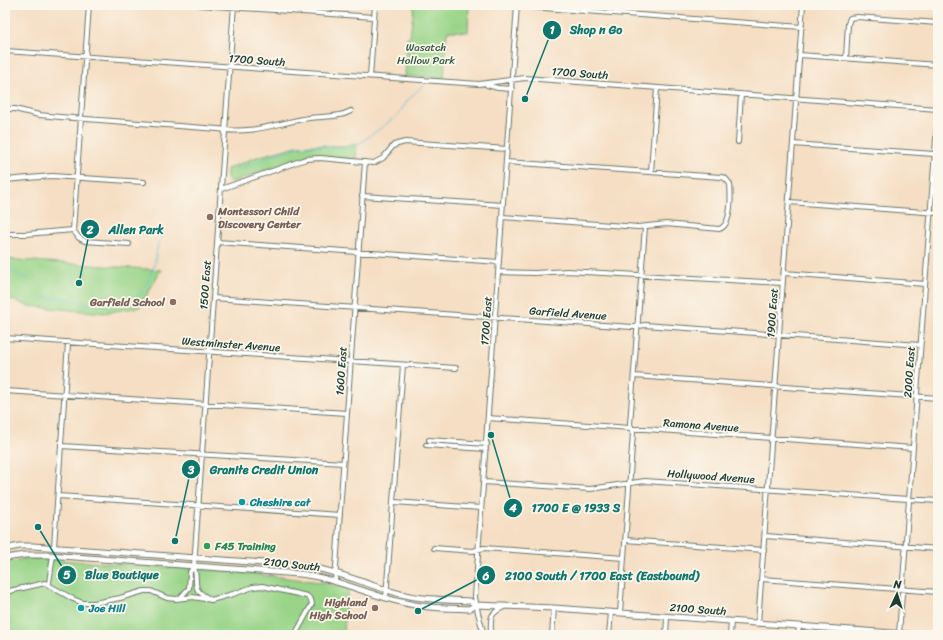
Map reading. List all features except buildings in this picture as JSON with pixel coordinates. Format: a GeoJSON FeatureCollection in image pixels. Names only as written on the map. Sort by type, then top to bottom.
{"type":"FeatureCollection","features":[{"type":"Feature","properties":{"kind":"main road","name":"2100 South"},"geometry":{"type":"LineString","coordinates":[[8,548],[26,546],[54,547],[305,566],[336,573],[387,590],[416,597],[470,601],[476,605],[554,608],[799,626],[864,633],[919,635]]}},
{"type":"Feature","properties":{"kind":"main road","name":"2100 South"},"geometry":{"type":"LineString","coordinates":[[5,558],[29,554],[53,555],[300,574],[335,581],[408,604],[442,608],[469,609],[476,605]]}},
{"type":"Feature","properties":{"kind":"street"},"geometry":{"type":"LineString","coordinates":[[89,5],[73,230],[79,238],[85,241],[129,244]]}},
{"type":"Feature","properties":{"kind":"street"},"geometry":{"type":"LineString","coordinates":[[201,5],[234,6],[374,17]]}},
{"type":"Feature","properties":{"kind":"street"},"geometry":{"type":"LineString","coordinates":[[370,77],[375,5]]}},
{"type":"Feature","properties":{"kind":"street","name":"1900 East"},"geometry":{"type":"LineString","coordinates":[[758,623],[803,5]]}},
{"type":"Feature","properties":{"kind":"street","name":"1500 East"},"geometry":{"type":"LineString","coordinates":[[211,600],[199,592],[196,588],[196,572],[194,566],[234,6]]}},
{"type":"Feature","properties":{"kind":"street"},"geometry":{"type":"LineString","coordinates":[[517,6],[802,27]]}},
{"type":"Feature","properties":{"kind":"street","name":"1700 East"},"geometry":{"type":"LineString","coordinates":[[484,635],[475,596],[517,6]]}},
{"type":"Feature","properties":{"kind":"street"},"geometry":{"type":"LineString","coordinates":[[846,58],[848,24],[850,18],[857,17],[938,23]]}},
{"type":"Feature","properties":{"kind":"street","name":"1700 South"},"geometry":{"type":"LineString","coordinates":[[5,50],[484,84],[525,78],[938,110]]}},
{"type":"Feature","properties":{"kind":"street"},"geometry":{"type":"LineString","coordinates":[[800,55],[938,65]]}},
{"type":"Feature","properties":{"kind":"street"},"geometry":{"type":"LineString","coordinates":[[484,84],[498,88],[512,89]]}},
{"type":"Feature","properties":{"kind":"street"},"geometry":{"type":"LineString","coordinates":[[651,172],[657,88]]}},
{"type":"Feature","properties":{"kind":"street"},"geometry":{"type":"LineString","coordinates":[[738,142],[741,94]]}},
{"type":"Feature","properties":{"kind":"street"},"geometry":{"type":"LineString","coordinates":[[5,110],[15,109],[45,116],[234,131],[259,129],[307,118],[342,115],[351,111]]}},
{"type":"Feature","properties":{"kind":"street","name":"2000 East"},"geometry":{"type":"LineString","coordinates":[[899,634],[938,110]]}},
{"type":"Feature","properties":{"kind":"street"},"geometry":{"type":"LineString","coordinates":[[221,189],[306,159],[320,158],[365,162],[380,161],[394,145],[405,142],[507,149]]}},
{"type":"Feature","properties":{"kind":"street"},"geometry":{"type":"LineString","coordinates":[[793,144],[934,154]]}},
{"type":"Feature","properties":{"kind":"street","name":"1600 East"},"geometry":{"type":"LineString","coordinates":[[335,581],[365,162]]}},
{"type":"Feature","properties":{"kind":"street"},"geometry":{"type":"LineString","coordinates":[[502,217],[645,227],[666,224],[722,228],[728,221],[730,184],[725,178],[506,162]]}},
{"type":"Feature","properties":{"kind":"street"},"geometry":{"type":"LineString","coordinates":[[5,180],[44,176],[144,182]]}},
{"type":"Feature","properties":{"kind":"street"},"geometry":{"type":"LineString","coordinates":[[362,196],[503,205]]}},
{"type":"Feature","properties":{"kind":"street"},"geometry":{"type":"LineString","coordinates":[[789,202],[938,213]]}},
{"type":"Feature","properties":{"kind":"street"},"geometry":{"type":"LineString","coordinates":[[620,613],[633,433],[630,424],[645,227]]}},
{"type":"Feature","properties":{"kind":"street"},"geometry":{"type":"LineString","coordinates":[[5,234],[26,234],[73,230]]}},
{"type":"Feature","properties":{"kind":"street"},"geometry":{"type":"LineString","coordinates":[[217,242],[499,262]]}},
{"type":"Feature","properties":{"kind":"street"},"geometry":{"type":"LineString","coordinates":[[498,272],[535,273],[567,271],[783,283]]}},
{"type":"Feature","properties":{"kind":"street"},"geometry":{"type":"LineString","coordinates":[[784,273],[925,284]]}},
{"type":"Feature","properties":{"kind":"street","name":"Garfield Avenue"},"geometry":{"type":"LineString","coordinates":[[213,298],[632,327],[645,325],[920,345]]}},
{"type":"Feature","properties":{"kind":"street","name":"Westminster Avenue"},"geometry":{"type":"LineString","coordinates":[[5,338],[456,368]]}},
{"type":"Feature","properties":{"kind":"street"},"geometry":{"type":"LineString","coordinates":[[54,547],[68,342]]}},
{"type":"Feature","properties":{"kind":"street"},"geometry":{"type":"LineString","coordinates":[[386,598],[403,365]]}},
{"type":"Feature","properties":{"kind":"street"},"geometry":{"type":"LineString","coordinates":[[634,376],[938,398]]}},
{"type":"Feature","properties":{"kind":"street"},"geometry":{"type":"LineString","coordinates":[[5,391],[347,413]]}},
{"type":"Feature","properties":{"kind":"street","name":"Ramona Avenue"},"geometry":{"type":"LineString","coordinates":[[488,418],[913,448]]}},
{"type":"Feature","properties":{"kind":"street"},"geometry":{"type":"LineString","coordinates":[[429,440],[487,444]]}},
{"type":"Feature","properties":{"kind":"street"},"geometry":{"type":"LineString","coordinates":[[426,445],[486,450]]}},
{"type":"Feature","properties":{"kind":"street"},"geometry":{"type":"LineString","coordinates":[[61,446],[343,463]]}},
{"type":"Feature","properties":{"kind":"street","name":"Hollywood Avenue"},"geometry":{"type":"LineString","coordinates":[[484,482],[590,489],[645,481],[938,501]]}},
{"type":"Feature","properties":{"kind":"street"},"geometry":{"type":"LineString","coordinates":[[58,496],[340,515]]}},
{"type":"Feature","properties":{"kind":"street"},"geometry":{"type":"LineString","coordinates":[[394,502],[481,508]]}},
{"type":"Feature","properties":{"kind":"street"},"geometry":{"type":"LineString","coordinates":[[765,536],[938,549]]}},
{"type":"Feature","properties":{"kind":"street"},"geometry":{"type":"LineString","coordinates":[[625,540],[764,550]]}},
{"type":"Feature","properties":{"kind":"street","name":"2100 South"},"geometry":{"type":"LineString","coordinates":[[5,542],[8,548]]}},
{"type":"Feature","properties":{"kind":"street"},"geometry":{"type":"LineString","coordinates":[[434,548],[473,551],[484,548],[624,558]]}},
{"type":"Feature","properties":{"kind":"street"},"geometry":{"type":"LineString","coordinates":[[48,584],[53,555]]}},
{"type":"Feature","properties":{"kind":"street","name":"1500 East"},"geometry":{"type":"LineString","coordinates":[[180,598],[189,588],[190,572],[194,566]]}},
{"type":"Feature","properties":{"kind":"street"},"geometry":{"type":"LineString","coordinates":[[762,578],[938,592]]}},
{"type":"Feature","properties":{"kind":"street"},"geometry":{"type":"LineString","coordinates":[[5,592],[42,583],[48,584],[73,599],[83,603],[94,603],[120,598],[144,591],[151,591],[167,598],[193,597],[211,600],[253,587],[262,586],[307,596],[311,600],[312,604],[295,635]]}},
{"type":"Feature","properties":{"kind":"street"},"geometry":{"type":"LineString","coordinates":[[491,635],[492,613],[505,606]]}},
{"type":"Feature","properties":{"kind":"street"},"geometry":{"type":"LineString","coordinates":[[552,635],[554,608]]}},
{"type":"Feature","properties":{"kind":"street"},"geometry":{"type":"LineString","coordinates":[[609,635],[611,612]]}},
{"type":"Feature","properties":{"kind":"street"},"geometry":{"type":"LineString","coordinates":[[666,635],[667,617]]}},
{"type":"Feature","properties":{"kind":"street"},"geometry":{"type":"LineString","coordinates":[[730,635],[731,621]]}},
{"type":"Feature","properties":{"kind":"street"},"geometry":{"type":"LineString","coordinates":[[798,635],[799,626]]}},
{"type":"Feature","properties":{"kind":"green space","name":"Wasatch Hollow Park"},"geometry":{"type":"Polygon","coordinates":[[[414,5],[469,5],[468,32],[447,32],[444,78],[405,76],[407,37],[410,37],[414,5]]]}},
{"type":"Feature","properties":{"kind":"green space"},"geometry":{"type":"Polygon","coordinates":[[[357,143],[356,159],[307,156],[230,183],[227,178],[227,169],[254,158],[297,146],[344,146],[357,143]]]}},
{"type":"Feature","properties":{"kind":"green space"},"geometry":{"type":"Polygon","coordinates":[[[5,259],[161,270],[140,307],[103,313],[28,306],[5,297],[5,259]]]}},
{"type":"Feature","properties":{"kind":"green space"},"geometry":{"type":"Polygon","coordinates":[[[30,558],[239,572],[328,583],[349,590],[346,602],[344,635],[5,635],[5,562],[30,558]]]}},
{"type":"Feature","properties":{"kind":"waterway"},"geometry":{"type":"LineString","coordinates":[[235,169],[303,146],[342,148],[359,144],[398,115],[408,100],[422,86]]}},
{"type":"Feature","properties":{"kind":"waterway"},"geometry":{"type":"LineString","coordinates":[[44,298],[66,298],[83,303],[110,305],[132,302],[145,288],[154,266],[158,244],[164,231]]}},
{"type":"Feature","properties":{"kind":"waterway"},"geometry":{"type":"LineString","coordinates":[[5,269],[29,279]]}},
{"type":"Feature","properties":{"kind":"place","name":"Shop n Go"},"geometry":{"type":"Point","coordinates":[525,99]}},
{"type":"Feature","properties":{"kind":"place","name":"Montessori Child Discovery Center"},"geometry":{"type":"Point","coordinates":[210,217]}},
{"type":"Feature","properties":{"kind":"place","name":"Allen Park"},"geometry":{"type":"Point","coordinates":[79,283]}},
{"type":"Feature","properties":{"kind":"place","name":"Garfield School"},"geometry":{"type":"Point","coordinates":[173,302]}},
{"type":"Feature","properties":{"kind":"place","name":"1700 E @ 1933 S"},"geometry":{"type":"Point","coordinates":[491,435]}},
{"type":"Feature","properties":{"kind":"place","name":"Cheshire cat"},"geometry":{"type":"Point","coordinates":[242,502]}},
{"type":"Feature","properties":{"kind":"place","name":"Blue Boutique"},"geometry":{"type":"Point","coordinates":[38,527]}},
{"type":"Feature","properties":{"kind":"place","name":"Granite Credit Union"},"geometry":{"type":"Point","coordinates":[175,541]}},
{"type":"Feature","properties":{"kind":"place","name":"F45 Training"},"geometry":{"type":"Point","coordinates":[207,546]}},
{"type":"Feature","properties":{"kind":"place","name":"Joe Hill"},"geometry":{"type":"Point","coordinates":[81,608]}},
{"type":"Feature","properties":{"kind":"place","name":"Highland High School"},"geometry":{"type":"Point","coordinates":[375,608]}},
{"type":"Feature","properties":{"kind":"place","name":"2100 South / 1700 East (Eastbound)"},"geometry":{"type":"Point","coordinates":[418,611]}}]}
